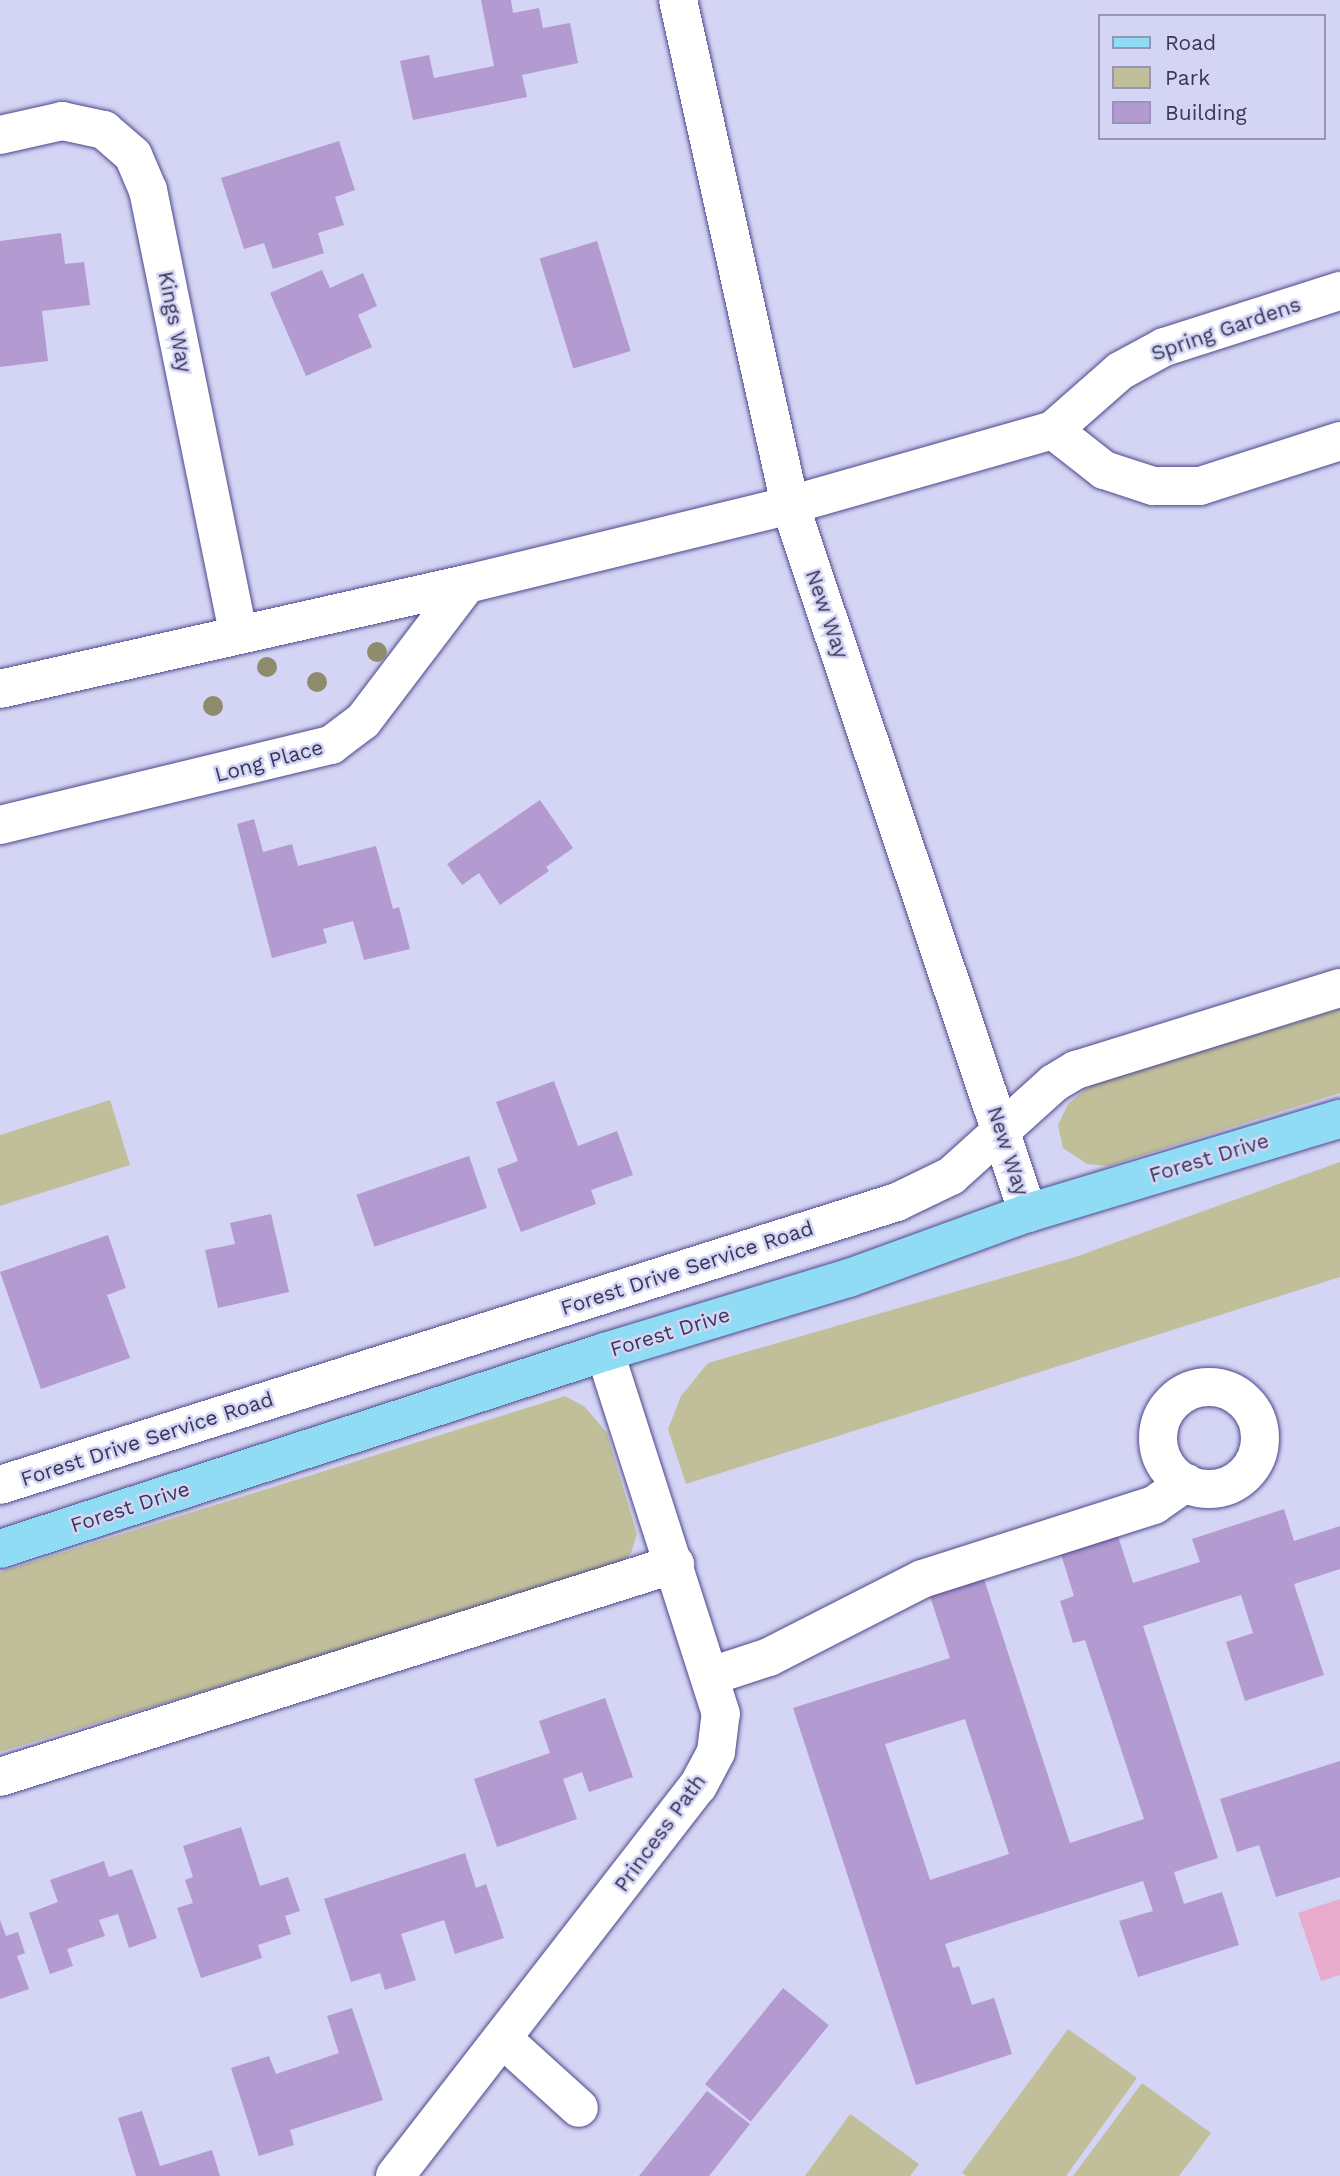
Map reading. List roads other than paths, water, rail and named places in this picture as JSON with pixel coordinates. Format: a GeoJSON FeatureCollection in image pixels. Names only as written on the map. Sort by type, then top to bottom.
{"type":"FeatureCollection","features":[{"type":"Feature","properties":{"kind":"main road","name":"Forest Drive"},"geometry":{"type":"LineString","coordinates":[[0,1549],[605,1352],[849,1278],[1028,1213],[1340,1119]]}},
{"type":"Feature","properties":{"kind":"street","name":"New Way"},"geometry":{"type":"LineString","coordinates":[[678,0],[790,505],[1028,1213]]}},
{"type":"Feature","properties":{"kind":"street","name":"Kings Way"},"geometry":{"type":"LineString","coordinates":[[0,135],[62,121],[104,130],[133,155],[148,190],[238,633]]}},
{"type":"Feature","properties":{"kind":"street","name":"Spring Gardens"},"geometry":{"type":"LineString","coordinates":[[790,505],[1053,430],[1120,371],[1164,347],[1340,291]]}},
{"type":"Feature","properties":{"kind":"street"},"geometry":{"type":"LineString","coordinates":[[1053,430],[1104,470],[1153,486],[1199,486],[1340,441]]}},
{"type":"Feature","properties":{"kind":"street"},"geometry":{"type":"LineString","coordinates":[[0,689],[238,633],[467,584],[790,505]]}},
{"type":"Feature","properties":{"kind":"street","name":"Long Place"},"geometry":{"type":"LineString","coordinates":[[0,825],[331,745],[363,722],[467,584]]}},
{"type":"Feature","properties":{"kind":"street","name":"Forest Drive Service Road"},"geometry":{"type":"LineString","coordinates":[[0,1485],[897,1202],[941,1184],[1001,1129],[1076,1070],[1340,988]]}},
{"type":"Feature","properties":{"kind":"street","name":"Princess Path"},"geometry":{"type":"LineString","coordinates":[[395,2176],[504,2040],[698,1786],[716,1752],[721,1714],[711,1676],[605,1352]]}},
{"type":"Feature","properties":{"kind":"street"},"geometry":{"type":"LineString","coordinates":[[711,1676],[769,1657],[922,1579],[1154,1505],[1186,1483]]}},
{"type":"Feature","properties":{"kind":"street"},"geometry":{"type":"LineString","coordinates":[[0,1777],[675,1564]]}},
{"type":"Feature","properties":{"kind":"street"},"geometry":{"type":"LineString","coordinates":[[504,2040],[579,2108]]}}]}
